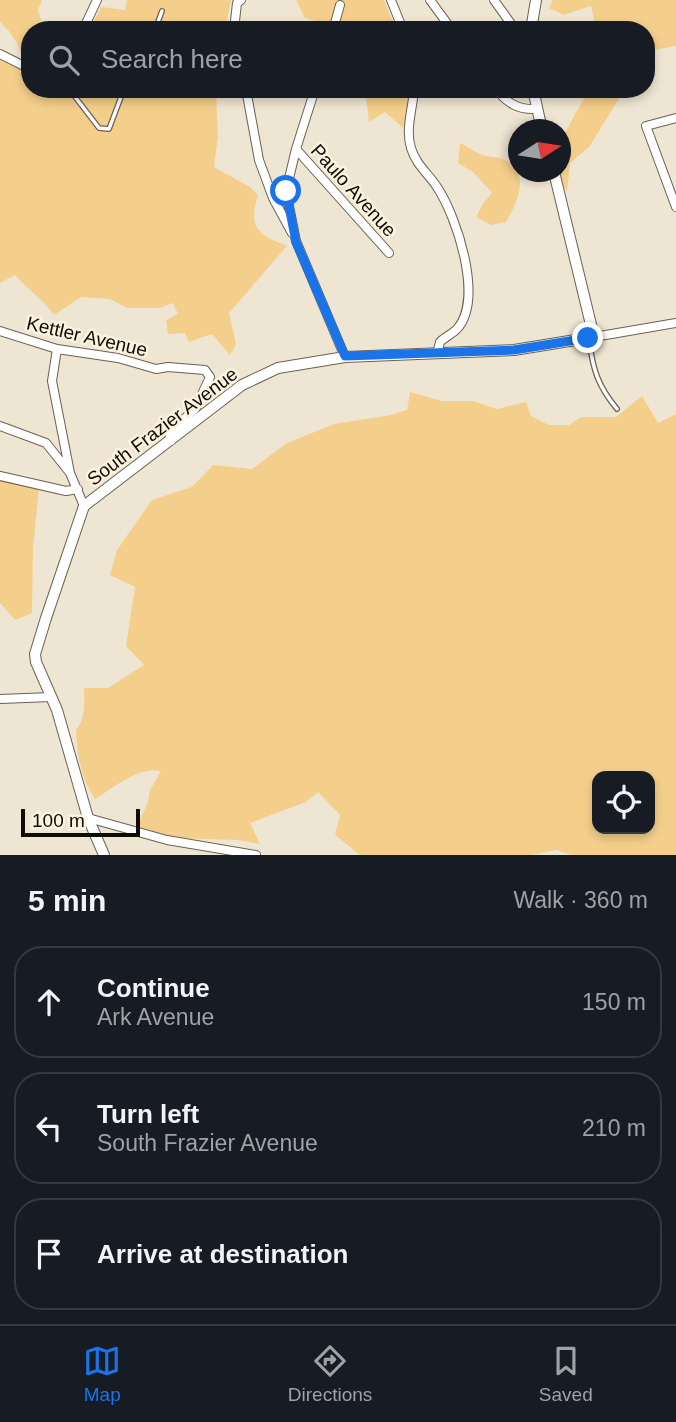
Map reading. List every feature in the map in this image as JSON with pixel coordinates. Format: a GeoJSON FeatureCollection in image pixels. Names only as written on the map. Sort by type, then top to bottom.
{"type":"FeatureCollection","features":[{"type":"Feature","properties":{"kind":"street"},"geometry":{"type":"LineString","coordinates":[[87,21],[97,0]]}},
{"type":"Feature","properties":{"kind":"street"},"geometry":{"type":"LineString","coordinates":[[235,21],[237,3],[241,0]]}},
{"type":"Feature","properties":{"kind":"street"},"geometry":{"type":"LineString","coordinates":[[391,0],[399,21]]}},
{"type":"Feature","properties":{"kind":"street"},"geometry":{"type":"LineString","coordinates":[[430,0],[445,21]]}},
{"type":"Feature","properties":{"kind":"street"},"geometry":{"type":"LineString","coordinates":[[494,0],[508,21]]}},
{"type":"Feature","properties":{"kind":"street"},"geometry":{"type":"LineString","coordinates":[[532,21],[536,0]]}},
{"type":"Feature","properties":{"kind":"street"},"geometry":{"type":"LineString","coordinates":[[336,21],[340,5]]}},
{"type":"Feature","properties":{"kind":"street"},"geometry":{"type":"LineString","coordinates":[[0,54],[21,64]]}},
{"type":"Feature","properties":{"kind":"street"},"geometry":{"type":"LineString","coordinates":[[248,98],[258,160],[345,356]]}},
{"type":"Feature","properties":{"kind":"street"},"geometry":{"type":"LineString","coordinates":[[296,242],[286,191],[312,98]]}},
{"type":"Feature","properties":{"kind":"street"},"geometry":{"type":"LineString","coordinates":[[413,98],[409,124],[410,145],[418,164],[437,187],[461,241],[467,270],[468,305],[458,328],[440,342],[437,354]]}},
{"type":"Feature","properties":{"kind":"street"},"geometry":{"type":"LineString","coordinates":[[504,98],[516,107],[536,108]]}},
{"type":"Feature","properties":{"kind":"street"},"geometry":{"type":"LineString","coordinates":[[534,98],[539,119]]}},
{"type":"Feature","properties":{"kind":"street"},"geometry":{"type":"LineString","coordinates":[[676,118],[646,126],[676,207]]}},
{"type":"Feature","properties":{"kind":"street","name":"Paulo Avenue"},"geometry":{"type":"LineString","coordinates":[[296,149],[389,253]]}},
{"type":"Feature","properties":{"kind":"street"},"geometry":{"type":"LineString","coordinates":[[556,182],[591,337],[676,323]]}},
{"type":"Feature","properties":{"kind":"street","name":"Kettler Avenue"},"geometry":{"type":"LineString","coordinates":[[0,331],[57,349],[118,358],[156,369],[168,367],[205,370],[210,377],[195,409],[169,433],[171,440]]}},
{"type":"Feature","properties":{"kind":"street","name":"South Frazier Avenue"},"geometry":{"type":"LineString","coordinates":[[84,506],[242,385],[278,368],[345,356],[514,350],[591,337]]}},
{"type":"Feature","properties":{"kind":"street"},"geometry":{"type":"LineString","coordinates":[[57,349],[52,382],[70,473]]}},
{"type":"Feature","properties":{"kind":"street"},"geometry":{"type":"LineString","coordinates":[[0,426],[46,443],[70,473],[84,506],[35,654],[36,663],[57,710],[88,818],[104,855]]}},
{"type":"Feature","properties":{"kind":"street"},"geometry":{"type":"LineString","coordinates":[[0,476],[66,491],[78,489]]}},
{"type":"Feature","properties":{"kind":"street"},"geometry":{"type":"LineString","coordinates":[[0,699],[51,697]]}},
{"type":"Feature","properties":{"kind":"street"},"geometry":{"type":"LineString","coordinates":[[88,818],[167,840],[256,855]]}},
{"type":"Feature","properties":{"kind":"lane"},"geometry":{"type":"LineString","coordinates":[[158,21],[162,11]]}},
{"type":"Feature","properties":{"kind":"lane"},"geometry":{"type":"LineString","coordinates":[[76,98],[99,128],[109,129],[121,98]]}},
{"type":"Feature","properties":{"kind":"lane"},"geometry":{"type":"LineString","coordinates":[[591,337],[591,360],[602,391],[617,410]]}},
{"type":"Feature","properties":{"kind":"shaded area"},"geometry":{"type":"Polygon","coordinates":[[[0,0],[42,0],[38,10],[41,21],[21,21],[21,52],[9,31],[0,22],[0,0]]]}},
{"type":"Feature","properties":{"kind":"shaded area"},"geometry":{"type":"Polygon","coordinates":[[[127,0],[231,0],[227,21],[94,21],[101,7],[125,10],[127,0]]]}},
{"type":"Feature","properties":{"kind":"shaded area"},"geometry":{"type":"Polygon","coordinates":[[[296,0],[384,0],[393,21],[316,21],[305,18],[296,0]]]}},
{"type":"Feature","properties":{"kind":"shaded area"},"geometry":{"type":"Polygon","coordinates":[[[553,0],[676,0],[676,46],[655,50],[655,21],[593,21],[591,6],[564,15],[549,8],[553,0]]]}},
{"type":"Feature","properties":{"kind":"shaded area"},"geometry":{"type":"Polygon","coordinates":[[[0,54],[21,65],[21,98],[216,98],[218,136],[214,167],[250,187],[258,195],[254,215],[258,228],[268,238],[287,246],[229,313],[236,344],[230,355],[212,334],[189,342],[185,333],[168,334],[166,320],[178,314],[173,303],[160,308],[127,308],[110,299],[81,297],[54,315],[15,275],[0,283],[0,54]]]}},
{"type":"Feature","properties":{"kind":"shaded area"},"geometry":{"type":"Polygon","coordinates":[[[366,98],[413,98],[403,128],[385,112],[369,122],[366,98]]]}},
{"type":"Feature","properties":{"kind":"shaded area"},"geometry":{"type":"Polygon","coordinates":[[[584,98],[619,98],[589,147],[571,162],[571,122],[584,98]]]}},
{"type":"Feature","properties":{"kind":"shaded area"},"geometry":{"type":"Polygon","coordinates":[[[460,143],[475,152],[508,162],[508,182],[520,182],[517,199],[506,222],[491,225],[476,217],[492,193],[473,172],[458,163],[460,143]]]}},
{"type":"Feature","properties":{"kind":"shaded area"},"geometry":{"type":"Polygon","coordinates":[[[561,182],[568,182],[567,192],[561,182]]]}},
{"type":"Feature","properties":{"kind":"shaded area"},"geometry":{"type":"Polygon","coordinates":[[[410,392],[442,401],[473,401],[497,409],[526,402],[531,416],[549,425],[569,425],[581,417],[616,417],[642,396],[658,423],[676,414],[676,855],[572,855],[556,850],[532,855],[360,855],[335,835],[340,815],[318,792],[306,802],[250,823],[260,844],[238,840],[174,838],[137,826],[148,802],[150,790],[161,771],[153,770],[135,775],[95,799],[83,775],[77,748],[76,730],[83,715],[84,688],[108,688],[144,665],[126,646],[135,587],[110,575],[117,550],[152,500],[192,487],[213,465],[252,469],[287,443],[334,424],[407,410],[410,392]]]}},
{"type":"Feature","properties":{"kind":"shaded area"},"geometry":{"type":"Polygon","coordinates":[[[0,479],[39,487],[33,548],[32,613],[15,620],[0,603],[0,479]]]}},
{"type":"Feature","properties":{"kind":"route"},"geometry":{"type":"LineString","coordinates":[[286,191],[296,242],[345,356],[514,350],[588,338]]}}]}
